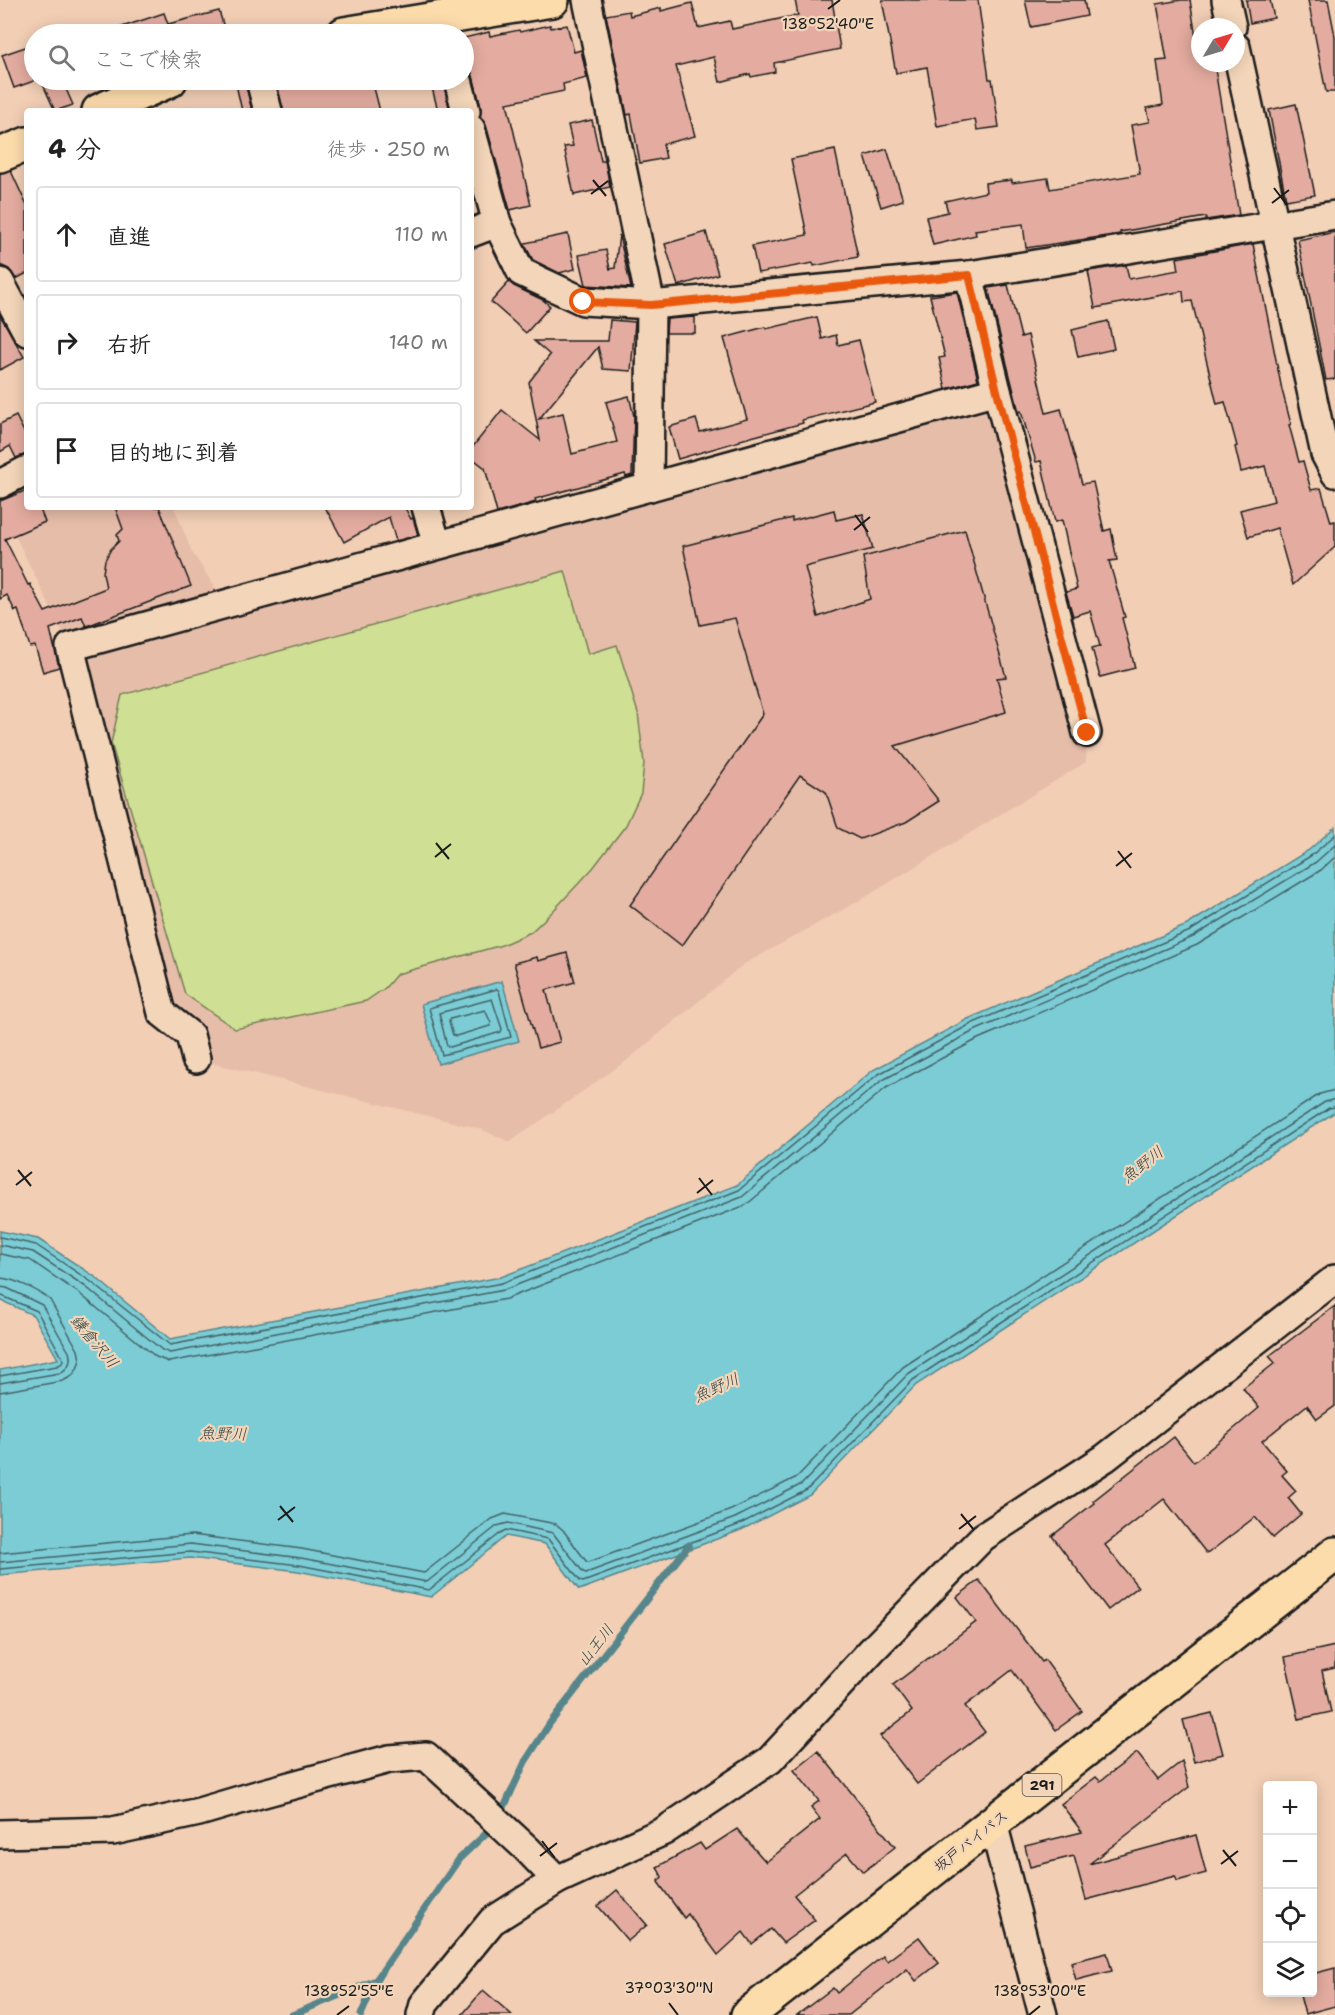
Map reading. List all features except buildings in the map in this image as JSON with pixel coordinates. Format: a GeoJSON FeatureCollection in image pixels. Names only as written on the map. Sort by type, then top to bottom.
{"type":"FeatureCollection","features":[{"type":"Feature","properties":{"kind":"main road"},"geometry":{"type":"LineString","coordinates":[[406,24],[552,0]]}},
{"type":"Feature","properties":{"kind":"main road"},"geometry":{"type":"LineString","coordinates":[[106,108],[147,90]]}},
{"type":"Feature","properties":{"kind":"main road"},"geometry":{"type":"LineString","coordinates":[[0,155],[24,145]]}},
{"type":"Feature","properties":{"kind":"main road","name":"坂戸バイパス"},"geometry":{"type":"LineString","coordinates":[[748,2015],[1335,1554]]}},
{"type":"Feature","properties":{"kind":"street"},"geometry":{"type":"LineString","coordinates":[[587,0],[651,305],[649,487]]}},
{"type":"Feature","properties":{"kind":"street"},"geometry":{"type":"LineString","coordinates":[[1226,0],[1230,18]]}},
{"type":"Feature","properties":{"kind":"street"},"geometry":{"type":"LineString","coordinates":[[1242,72],[1325,454],[1335,473]]}},
{"type":"Feature","properties":{"kind":"street"},"geometry":{"type":"LineString","coordinates":[[263,90],[267,108]]}},
{"type":"Feature","properties":{"kind":"street"},"geometry":{"type":"LineString","coordinates":[[461,90],[465,108]]}},
{"type":"Feature","properties":{"kind":"street"},"geometry":{"type":"LineString","coordinates":[[474,140],[497,223],[521,272],[583,302],[651,305],[969,275],[1335,215]]}},
{"type":"Feature","properties":{"kind":"street"},"geometry":{"type":"LineString","coordinates":[[474,232],[497,223]]}},
{"type":"Feature","properties":{"kind":"street"},"geometry":{"type":"LineString","coordinates":[[969,275],[997,391],[1087,733]]}},
{"type":"Feature","properties":{"kind":"street"},"geometry":{"type":"LineString","coordinates":[[0,282],[24,326]]}},
{"type":"Feature","properties":{"kind":"street"},"geometry":{"type":"LineString","coordinates":[[196,1059],[190,1035],[162,1013],[70,647],[997,391]]}},
{"type":"Feature","properties":{"kind":"street"},"geometry":{"type":"LineString","coordinates":[[0,484],[24,472]]}},
{"type":"Feature","properties":{"kind":"street"},"geometry":{"type":"LineString","coordinates":[[427,510],[437,546]]}},
{"type":"Feature","properties":{"kind":"street"},"geometry":{"type":"LineString","coordinates":[[421,2015],[424,2004],[492,1921],[557,1880],[664,1831],[770,1760],[872,1650],[982,1537],[1105,1458],[1335,1279]]}},
{"type":"Feature","properties":{"kind":"street"},"geometry":{"type":"LineString","coordinates":[[0,1834],[113,1831],[199,1812],[389,1759],[426,1756],[527,1849],[557,1880]]}},
{"type":"Feature","properties":{"kind":"street"},"geometry":{"type":"LineString","coordinates":[[993,1823],[1043,2015]]}},
{"type":"Feature","properties":{"kind":"shaded area"},"geometry":{"type":"Polygon","coordinates":[[[997,391],[1087,733],[1086,762],[864,898],[744,964],[626,1061],[510,1142],[481,1129],[196,1059],[162,1013],[70,647],[0,505],[0,484],[24,472],[24,510],[175,510],[192,552],[226,604],[997,391]]]}},
{"type":"Feature","properties":{"kind":"green space"},"geometry":{"type":"Polygon","coordinates":[[[565,571],[588,654],[617,645],[638,713],[644,763],[641,793],[626,825],[593,868],[531,932],[502,945],[397,974],[385,988],[366,1001],[235,1029],[185,994],[111,743],[122,695],[565,571]]]}},
{"type":"Feature","properties":{"kind":"water"},"geometry":{"type":"Polygon","coordinates":[[[1335,827],[1335,1112],[916,1385],[810,1495],[741,1530],[579,1590],[545,1544],[506,1536],[431,1597],[298,1571],[190,1558],[0,1575],[0,1370],[58,1359],[33,1315],[0,1300],[0,1231],[38,1239],[94,1276],[170,1339],[501,1277],[737,1185],[873,1070],[968,1019],[1187,925],[1309,850],[1335,827]]]}},
{"type":"Feature","properties":{"kind":"water"},"geometry":{"type":"Polygon","coordinates":[[[502,981],[519,1041],[438,1064],[421,1004],[502,981]]]}},
{"type":"Feature","properties":{"kind":"waterway","name":"山王川"},"geometry":{"type":"LineString","coordinates":[[500,1816],[525,1762],[550,1723],[689,1545]]}},
{"type":"Feature","properties":{"kind":"waterway","name":"山王川"},"geometry":{"type":"LineString","coordinates":[[361,2015],[376,1980],[459,1859],[495,1825]]}},
{"type":"Feature","properties":{"kind":"waterway","name":"山王川"},"geometry":{"type":"LineString","coordinates":[[292,2015],[376,1980]]}},
{"type":"Feature","properties":{"kind":"route"},"geometry":{"type":"LineString","coordinates":[[583,302],[651,305],[969,275],[997,391],[1087,733]]}},
{"type":"Feature","properties":{"kind":"water label","name":"魚野川"},"geometry":{"type":"Point","coordinates":[1142,1164]}},
{"type":"Feature","properties":{"kind":"water label","name":"鎌倉沢川"},"geometry":{"type":"Point","coordinates":[95,1341]}},
{"type":"Feature","properties":{"kind":"water label","name":"魚野川"},"geometry":{"type":"Point","coordinates":[716,1387]}},
{"type":"Feature","properties":{"kind":"water label","name":"魚野川"},"geometry":{"type":"Point","coordinates":[223,1433]}}]}
